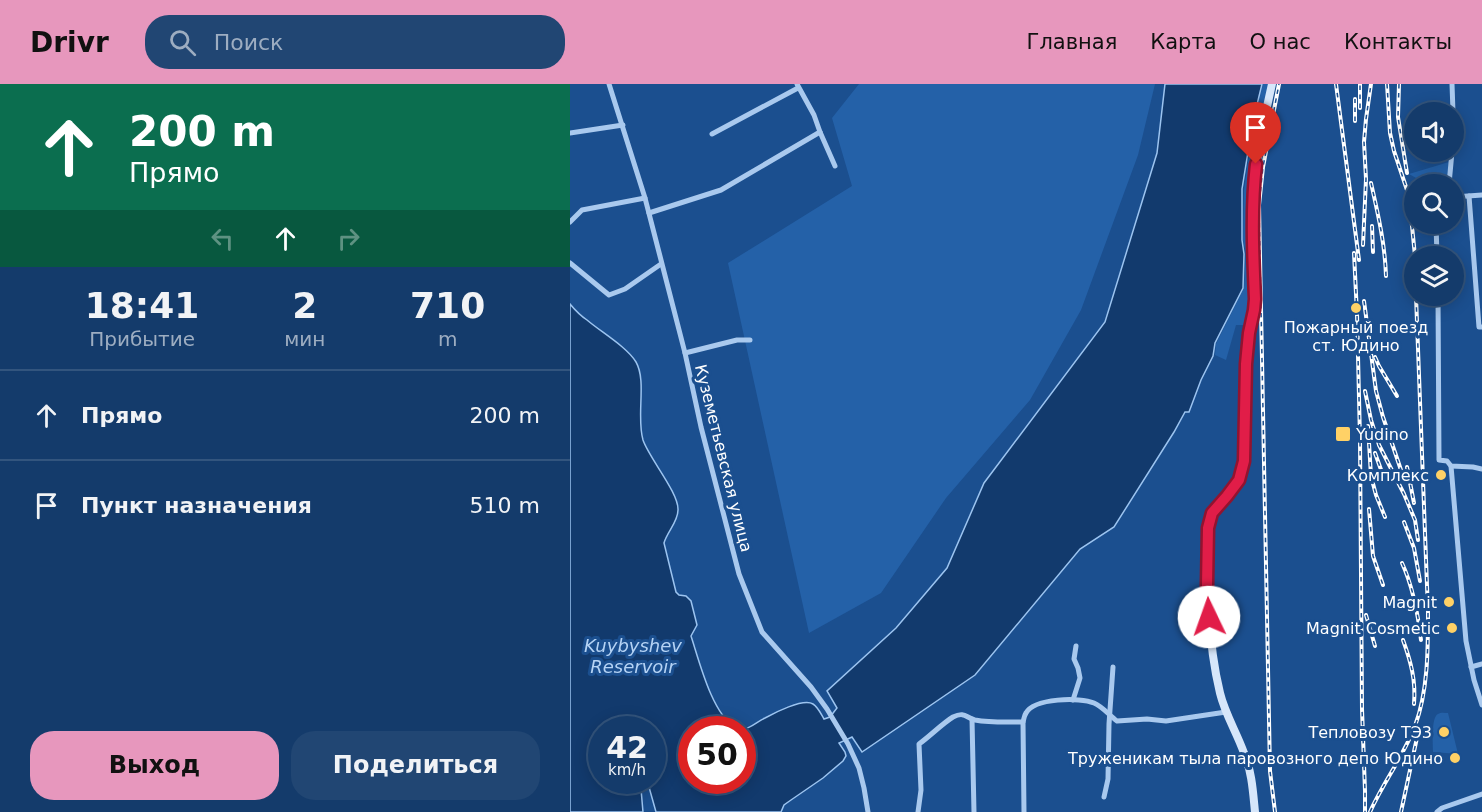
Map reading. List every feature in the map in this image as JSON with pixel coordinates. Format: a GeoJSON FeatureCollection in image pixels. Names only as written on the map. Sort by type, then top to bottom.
{"type":"FeatureCollection","features":[{"type":"Feature","properties":{"kind":"main road"},"geometry":{"type":"LineString","coordinates":[[1255,812],[1248,764],[1226,712],[1218,683],[1210,631],[1208,528],[1212,513],[1239,480],[1244,461],[1246,364],[1255,299],[1253,186],[1272,84]]}},
{"type":"Feature","properties":{"kind":"street"},"geometry":{"type":"LineString","coordinates":[[610,86],[617,84]]}},
{"type":"Feature","properties":{"kind":"street"},"geometry":{"type":"LineString","coordinates":[[1452,84],[1453,102]]}},
{"type":"Feature","properties":{"kind":"street","name":"Куземетьевская улица"},"geometry":{"type":"LineString","coordinates":[[610,86],[649,213],[739,574],[762,632],[811,687],[848,744],[859,768],[868,812]]}},
{"type":"Feature","properties":{"kind":"street"},"geometry":{"type":"LineString","coordinates":[[712,134],[797,86],[814,115],[836,166]]}},
{"type":"Feature","properties":{"kind":"street"},"geometry":{"type":"LineString","coordinates":[[570,133],[623,125]]}},
{"type":"Feature","properties":{"kind":"street"},"geometry":{"type":"LineString","coordinates":[[649,213],[721,190],[820,132]]}},
{"type":"Feature","properties":{"kind":"street"},"geometry":{"type":"LineString","coordinates":[[1464,196],[1482,195]]}},
{"type":"Feature","properties":{"kind":"street"},"geometry":{"type":"LineString","coordinates":[[1469,196],[1479,327],[1482,327]]}},
{"type":"Feature","properties":{"kind":"street"},"geometry":{"type":"LineString","coordinates":[[570,222],[582,210],[645,198]]}},
{"type":"Feature","properties":{"kind":"street"},"geometry":{"type":"LineString","coordinates":[[570,263],[609,295],[625,289],[661,264]]}},
{"type":"Feature","properties":{"kind":"street"},"geometry":{"type":"LineString","coordinates":[[1438,306],[1439,460],[1447,461],[1452,466],[1466,641],[1482,705]]}},
{"type":"Feature","properties":{"kind":"street"},"geometry":{"type":"LineString","coordinates":[[685,353],[737,340],[750,340]]}},
{"type":"Feature","properties":{"kind":"street"},"geometry":{"type":"LineString","coordinates":[[1452,466],[1482,469]]}},
{"type":"Feature","properties":{"kind":"street"},"geometry":{"type":"LineString","coordinates":[[1073,700],[1080,678],[1074,659],[1076,646]]}},
{"type":"Feature","properties":{"kind":"street"},"geometry":{"type":"LineString","coordinates":[[1471,667],[1482,664]]}},
{"type":"Feature","properties":{"kind":"street"},"geometry":{"type":"LineString","coordinates":[[1104,797],[1108,779],[1113,667]]}},
{"type":"Feature","properties":{"kind":"street"},"geometry":{"type":"LineString","coordinates":[[1024,812],[1023,722],[1026,712],[1031,708],[1050,701],[1086,701],[1102,708],[1116,721],[1148,719],[1166,721],[1226,712]]}},
{"type":"Feature","properties":{"kind":"street"},"geometry":{"type":"LineString","coordinates":[[918,812],[921,790],[919,744],[953,717],[961,715],[993,722],[1023,722]]}},
{"type":"Feature","properties":{"kind":"street"},"geometry":{"type":"LineString","coordinates":[[972,719],[974,812]]}},
{"type":"Feature","properties":{"kind":"street"},"geometry":{"type":"LineString","coordinates":[[1438,811],[1482,794]]}},
{"type":"Feature","properties":{"kind":"shaded area"},"geometry":{"type":"Polygon","coordinates":[[[859,84],[1155,84],[1138,155],[1081,310],[1030,400],[946,498],[881,593],[809,633],[728,263],[852,186],[832,118],[859,84]]]}},
{"type":"Feature","properties":{"kind":"shaded area"},"geometry":{"type":"Polygon","coordinates":[[[1263,84],[1269,84],[1250,186],[1251,303],[1246,325],[1236,325],[1226,360],[1215,355],[1216,344],[1244,288],[1246,253],[1243,240],[1244,190],[1254,121],[1263,84]]]}},
{"type":"Feature","properties":{"kind":"shaded area"},"geometry":{"type":"Polygon","coordinates":[[[1449,162],[1447,174],[1409,174],[1449,162]]]}},
{"type":"Feature","properties":{"kind":"shaded area"},"geometry":{"type":"Polygon","coordinates":[[[1439,713],[1448,713],[1458,754],[1433,752],[1434,720],[1439,713]]]}},
{"type":"Feature","properties":{"kind":"water","name":"Kuybyshev Reservoir"},"geometry":{"type":"Polygon","coordinates":[[[1165,84],[1262,84],[1253,121],[1242,189],[1243,288],[1215,343],[1213,356],[1189,412],[1185,412],[1114,527],[1080,549],[975,675],[862,752],[852,737],[839,743],[846,756],[843,761],[784,805],[781,812],[656,812],[651,794],[666,794],[666,716],[588,716],[588,794],[641,794],[643,812],[570,812],[570,304],[627,351],[636,362],[641,379],[640,420],[643,440],[677,503],[676,519],[664,543],[676,592],[691,601],[697,625],[691,636],[707,686],[724,716],[678,716],[678,794],[756,794],[756,723],[803,703],[815,705],[824,719],[830,717],[837,708],[827,691],[896,628],[947,568],[984,483],[1105,322],[1157,153],[1165,84]]]}},
{"type":"Feature","properties":{"kind":"railway"},"geometry":{"type":"LineString","coordinates":[[1275,812],[1270,771],[1259,205],[1263,167],[1279,84]]}},
{"type":"Feature","properties":{"kind":"railway"},"geometry":{"type":"LineString","coordinates":[[1336,84],[1359,260]]}},
{"type":"Feature","properties":{"kind":"railway"},"geometry":{"type":"LineString","coordinates":[[1360,84],[1360,108]]}},
{"type":"Feature","properties":{"kind":"railway"},"geometry":{"type":"LineString","coordinates":[[1363,245],[1366,179],[1364,142],[1371,84]]}},
{"type":"Feature","properties":{"kind":"railway"},"geometry":{"type":"LineString","coordinates":[[1387,84],[1390,133],[1409,196],[1414,246]]}},
{"type":"Feature","properties":{"kind":"railway"},"geometry":{"type":"LineString","coordinates":[[1399,84],[1398,117],[1407,173]]}},
{"type":"Feature","properties":{"kind":"railway"},"geometry":{"type":"LineString","coordinates":[[1355,99],[1355,121]]}},
{"type":"Feature","properties":{"kind":"railway"},"geometry":{"type":"LineString","coordinates":[[1371,183],[1383,241],[1386,276]]}},
{"type":"Feature","properties":{"kind":"railway"},"geometry":{"type":"LineString","coordinates":[[1372,226],[1373,252]]}},
{"type":"Feature","properties":{"kind":"railway"},"geometry":{"type":"LineString","coordinates":[[1354,253],[1360,439],[1365,812]]}},
{"type":"Feature","properties":{"kind":"railway"},"geometry":{"type":"LineString","coordinates":[[1364,301],[1376,391],[1403,476]]}},
{"type":"Feature","properties":{"kind":"railway"},"geometry":{"type":"LineString","coordinates":[[1370,812],[1415,726],[1423,699],[1426,670],[1428,612],[1416,306]]}},
{"type":"Feature","properties":{"kind":"railway"},"geometry":{"type":"LineString","coordinates":[[1375,357],[1397,396]]}},
{"type":"Feature","properties":{"kind":"railway"},"geometry":{"type":"LineString","coordinates":[[1365,391],[1379,445],[1415,520],[1418,540]]}},
{"type":"Feature","properties":{"kind":"railway"},"geometry":{"type":"LineString","coordinates":[[1368,426],[1371,476],[1385,517]]}},
{"type":"Feature","properties":{"kind":"railway"},"geometry":{"type":"LineString","coordinates":[[1375,453],[1384,478]]}},
{"type":"Feature","properties":{"kind":"railway"},"geometry":{"type":"LineString","coordinates":[[1407,467],[1414,503]]}},
{"type":"Feature","properties":{"kind":"railway"},"geometry":{"type":"LineString","coordinates":[[1369,509],[1373,556],[1383,585]]}},
{"type":"Feature","properties":{"kind":"railway"},"geometry":{"type":"LineString","coordinates":[[1404,522],[1414,548],[1420,581]]}},
{"type":"Feature","properties":{"kind":"railway"},"geometry":{"type":"LineString","coordinates":[[1402,563],[1414,601],[1421,640]]}},
{"type":"Feature","properties":{"kind":"railway"},"geometry":{"type":"LineString","coordinates":[[1366,615],[1375,646]]}},
{"type":"Feature","properties":{"kind":"railway"},"geometry":{"type":"LineString","coordinates":[[1403,640],[1412,672],[1414,704]]}},
{"type":"Feature","properties":{"kind":"railway"},"geometry":{"type":"LineString","coordinates":[[1401,812],[1418,733]]}},
{"type":"Feature","properties":{"kind":"place","name":"Пожарный поезд ст. Юдино"},"geometry":{"type":"Point","coordinates":[1356,308]}},
{"type":"Feature","properties":{"kind":"place","name":"Yudino"},"geometry":{"type":"Point","coordinates":[1343,434]}},
{"type":"Feature","properties":{"kind":"place","name":"Комплекс"},"geometry":{"type":"Point","coordinates":[1441,475]}},
{"type":"Feature","properties":{"kind":"place","name":"Magnit"},"geometry":{"type":"Point","coordinates":[1449,602]}},
{"type":"Feature","properties":{"kind":"place","name":"Magnit Cosmetic"},"geometry":{"type":"Point","coordinates":[1452,628]}},
{"type":"Feature","properties":{"kind":"place","name":"Тепловозу ТЭ3"},"geometry":{"type":"Point","coordinates":[1444,732]}},
{"type":"Feature","properties":{"kind":"place","name":"Труженикам тыла паровозного депо Юдино"},"geometry":{"type":"Point","coordinates":[1455,758]}},
{"type":"Feature","properties":{"kind":"route"},"geometry":{"type":"LineString","coordinates":[[1209,617],[1207,573],[1209,520],[1215,508],[1239,480],[1244,461],[1246,364],[1255,299],[1253,186],[1256,164]]}}]}
